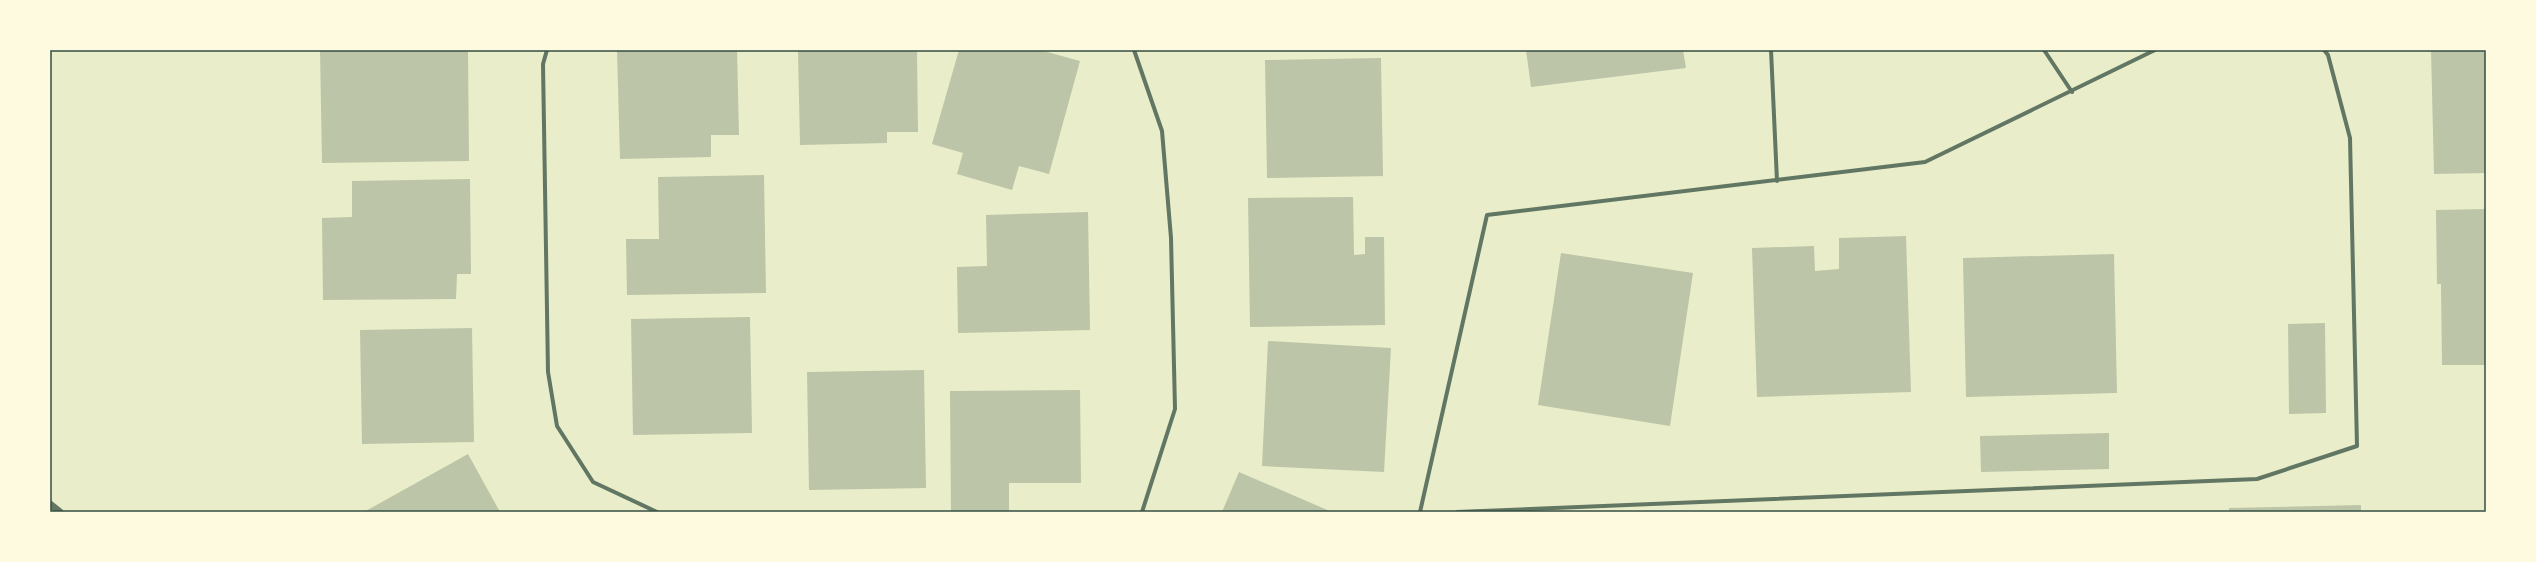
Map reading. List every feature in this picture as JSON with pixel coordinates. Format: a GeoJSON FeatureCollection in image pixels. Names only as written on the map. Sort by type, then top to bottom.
{"type":"FeatureCollection","features":[{"type":"Feature","properties":{"kind":"street"},"geometry":{"type":"LineString","coordinates":[[547,50],[543,64],[548,372],[557,426],[593,482],[657,512]]}},
{"type":"Feature","properties":{"kind":"street"},"geometry":{"type":"LineString","coordinates":[[1134,50],[1162,130],[1171,238],[1175,409],[1142,512]]}},
{"type":"Feature","properties":{"kind":"street"},"geometry":{"type":"LineString","coordinates":[[1771,50],[1777,181]]}},
{"type":"Feature","properties":{"kind":"street"},"geometry":{"type":"LineString","coordinates":[[2044,50],[2072,92]]}},
{"type":"Feature","properties":{"kind":"street"},"geometry":{"type":"LineString","coordinates":[[1420,512],[1487,215],[1925,162],[2072,92],[2155,50]]}},
{"type":"Feature","properties":{"kind":"street"},"geometry":{"type":"LineString","coordinates":[[1457,512],[2257,479],[2357,446],[2350,138],[2328,55],[2324,50]]}},
{"type":"Feature","properties":{"kind":"street"},"geometry":{"type":"LineString","coordinates":[[50,504],[60,512]]}},
{"type":"Feature","properties":{"kind":"building"},"geometry":{"type":"Polygon","coordinates":[[[320,50],[468,50],[469,161],[322,163],[320,50]]]}},
{"type":"Feature","properties":{"kind":"building"},"geometry":{"type":"Polygon","coordinates":[[[617,50],[737,50],[739,135],[711,135],[711,157],[620,159],[617,50]]]}},
{"type":"Feature","properties":{"kind":"building"},"geometry":{"type":"Polygon","coordinates":[[[798,50],[917,50],[918,132],[887,132],[887,143],[800,145],[798,50]]]}},
{"type":"Feature","properties":{"kind":"building"},"geometry":{"type":"Polygon","coordinates":[[[959,50],[1040,50],[1080,61],[1049,174],[1019,166],[1012,190],[957,174],[963,153],[932,144],[959,50]]]}},
{"type":"Feature","properties":{"kind":"building"},"geometry":{"type":"Polygon","coordinates":[[[1526,50],[1683,50],[1686,68],[1531,87],[1526,50]]]}},
{"type":"Feature","properties":{"kind":"building"},"geometry":{"type":"Polygon","coordinates":[[[2431,50],[2486,50],[2486,173],[2434,174],[2431,50]]]}},
{"type":"Feature","properties":{"kind":"building"},"geometry":{"type":"Polygon","coordinates":[[[1381,58],[1383,176],[1267,178],[1265,60],[1381,58]]]}},
{"type":"Feature","properties":{"kind":"building"},"geometry":{"type":"Polygon","coordinates":[[[764,175],[766,293],[627,295],[626,239],[659,239],[658,177],[764,175]]]}},
{"type":"Feature","properties":{"kind":"building"},"geometry":{"type":"Polygon","coordinates":[[[470,179],[471,274],[457,274],[456,299],[323,300],[322,218],[352,217],[352,181],[470,179]]]}},
{"type":"Feature","properties":{"kind":"building"},"geometry":{"type":"Polygon","coordinates":[[[1353,197],[1354,255],[1365,254],[1365,237],[1384,237],[1385,325],[1250,327],[1248,198],[1353,197]]]}},
{"type":"Feature","properties":{"kind":"building"},"geometry":{"type":"Polygon","coordinates":[[[2486,209],[2486,365],[2442,365],[2441,284],[2437,284],[2436,210],[2486,209]]]}},
{"type":"Feature","properties":{"kind":"building"},"geometry":{"type":"Polygon","coordinates":[[[1088,212],[1090,330],[958,333],[957,267],[987,266],[986,215],[1088,212]]]}},
{"type":"Feature","properties":{"kind":"building"},"geometry":{"type":"Polygon","coordinates":[[[1906,236],[1911,392],[1757,397],[1752,248],[1814,246],[1815,271],[1839,269],[1839,238],[1906,236]]]}},
{"type":"Feature","properties":{"kind":"building"},"geometry":{"type":"Polygon","coordinates":[[[1561,253],[1693,273],[1670,426],[1538,405],[1561,253]]]}},
{"type":"Feature","properties":{"kind":"building"},"geometry":{"type":"Polygon","coordinates":[[[2114,254],[2117,393],[1966,397],[1963,258],[2114,254]]]}},
{"type":"Feature","properties":{"kind":"building"},"geometry":{"type":"Polygon","coordinates":[[[750,317],[752,433],[633,435],[631,319],[750,317]]]}},
{"type":"Feature","properties":{"kind":"building"},"geometry":{"type":"Polygon","coordinates":[[[2325,323],[2326,413],[2289,414],[2288,324],[2325,323]]]}},
{"type":"Feature","properties":{"kind":"building"},"geometry":{"type":"Polygon","coordinates":[[[472,328],[474,442],[362,444],[360,330],[472,328]]]}},
{"type":"Feature","properties":{"kind":"building"},"geometry":{"type":"Polygon","coordinates":[[[1268,341],[1391,348],[1384,472],[1262,466],[1268,341]]]}},
{"type":"Feature","properties":{"kind":"building"},"geometry":{"type":"Polygon","coordinates":[[[924,370],[926,488],[809,490],[807,372],[924,370]]]}},
{"type":"Feature","properties":{"kind":"building"},"geometry":{"type":"Polygon","coordinates":[[[1080,390],[1081,483],[1009,483],[1009,512],[951,512],[950,391],[1080,390]]]}},
{"type":"Feature","properties":{"kind":"building"},"geometry":{"type":"Polygon","coordinates":[[[2109,433],[2109,469],[1981,472],[1980,436],[2109,433]]]}},
{"type":"Feature","properties":{"kind":"building"},"geometry":{"type":"Polygon","coordinates":[[[468,454],[500,512],[364,512],[468,454]]]}},
{"type":"Feature","properties":{"kind":"building"},"geometry":{"type":"Polygon","coordinates":[[[1239,472],[1332,512],[1222,512],[1239,472]]]}},
{"type":"Feature","properties":{"kind":"building"},"geometry":{"type":"Polygon","coordinates":[[[2361,505],[2361,512],[2229,512],[2229,508],[2361,505]]]}}]}
